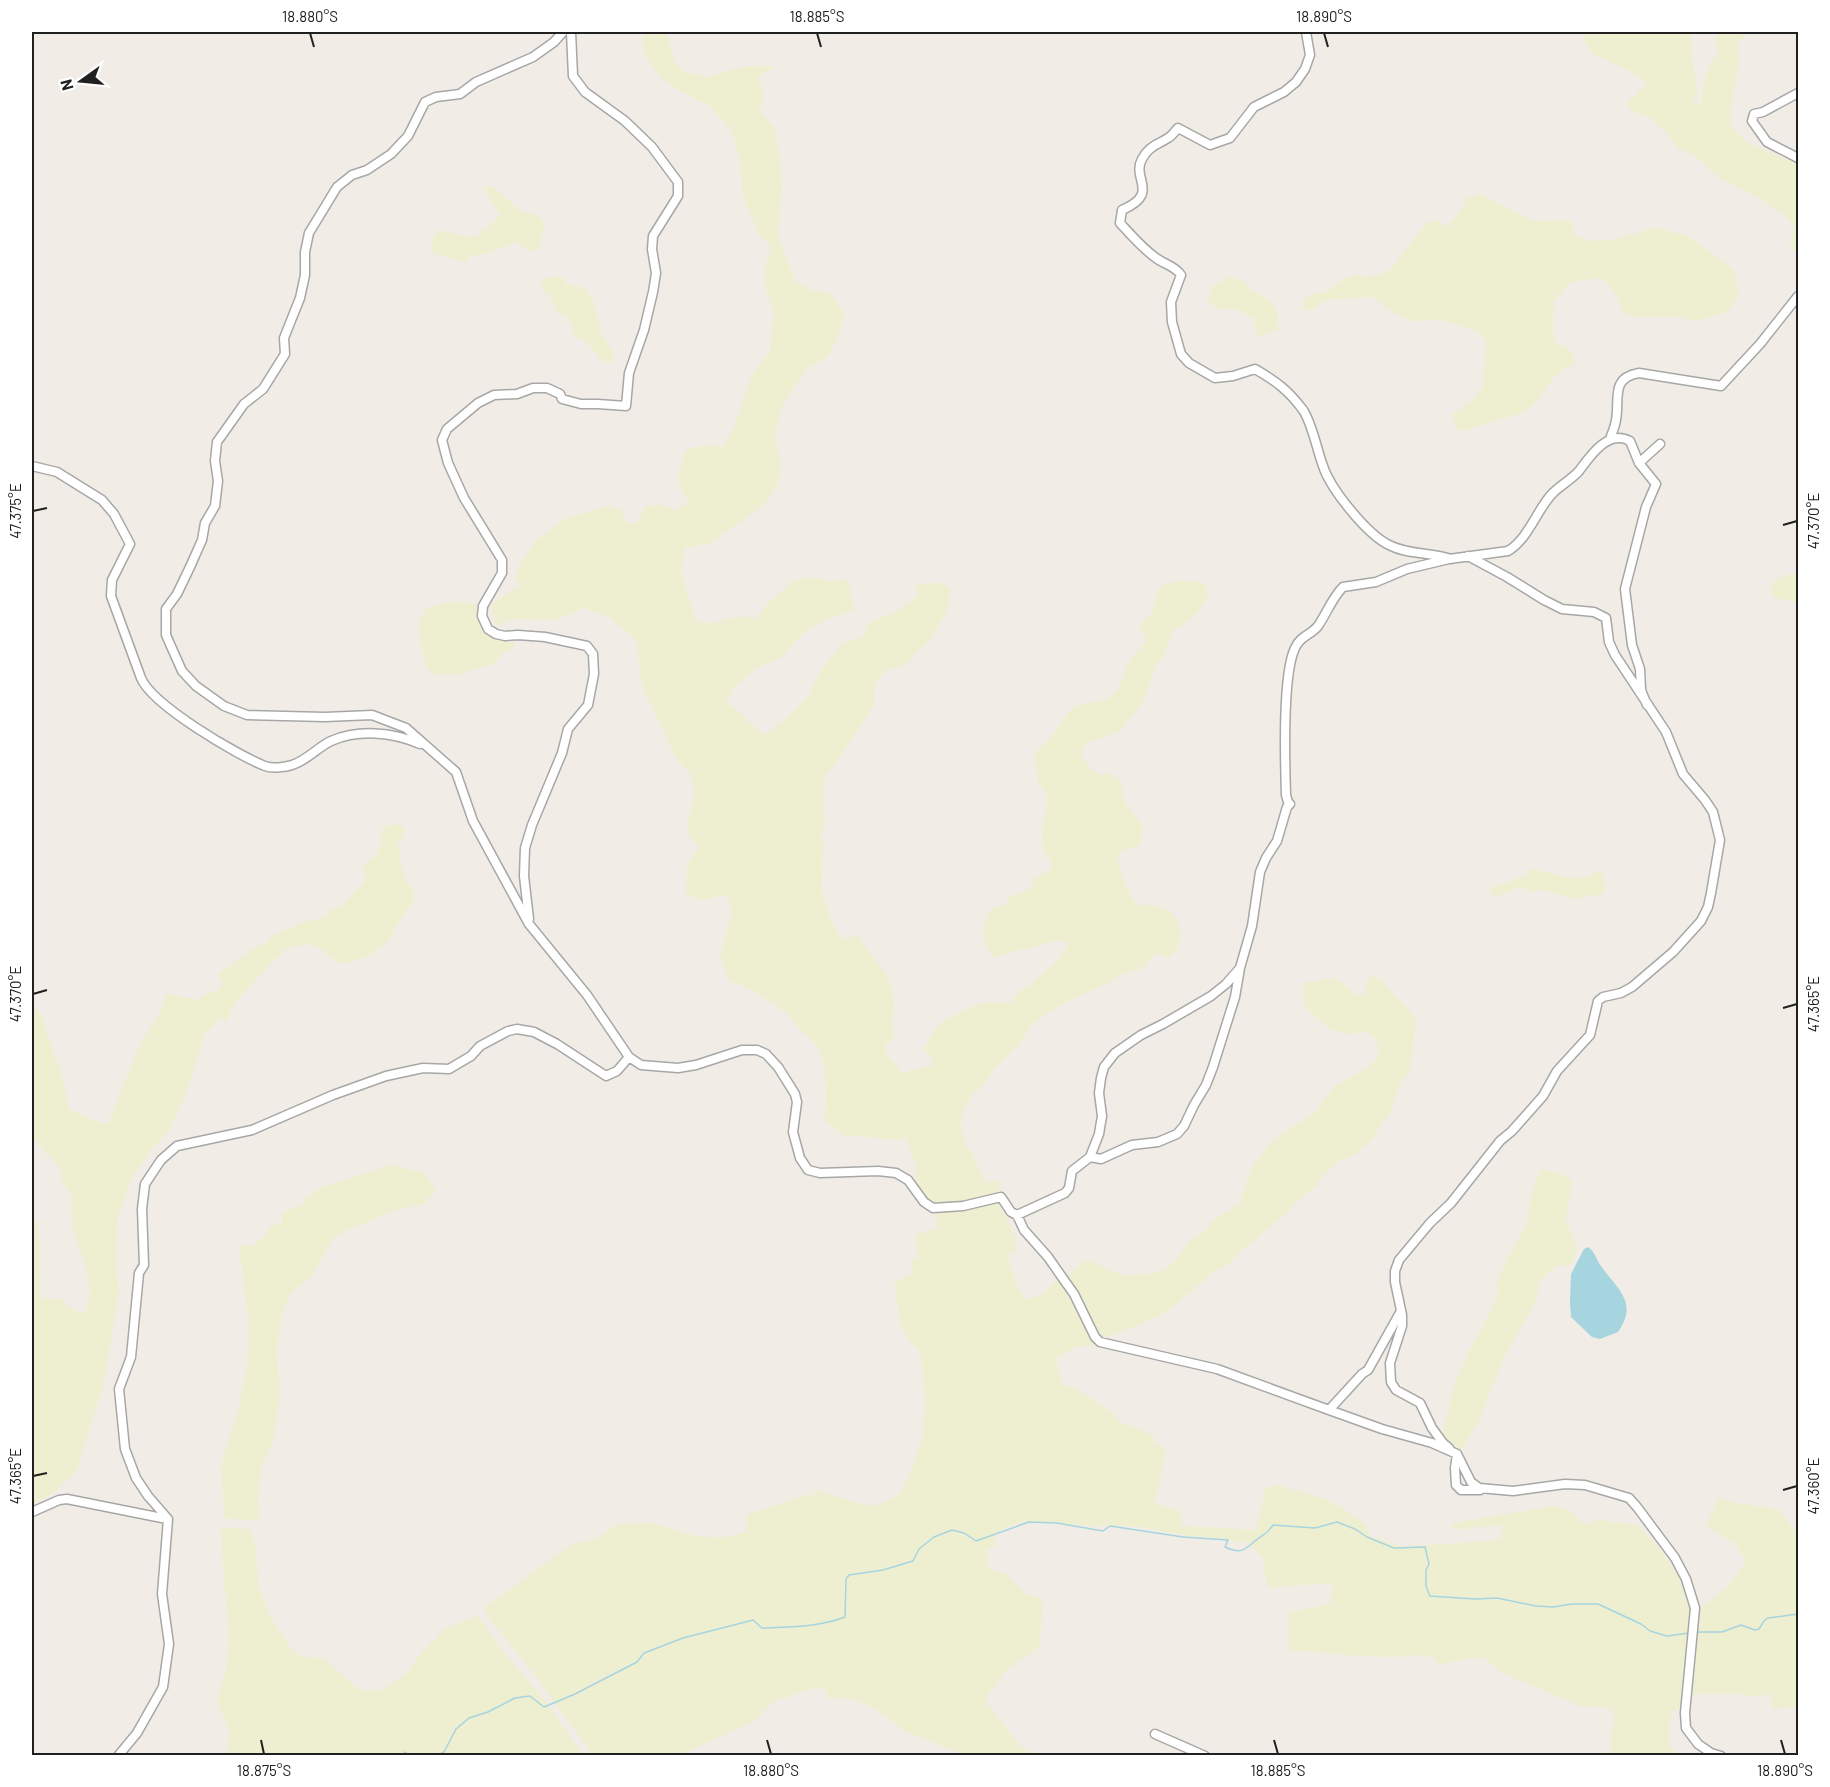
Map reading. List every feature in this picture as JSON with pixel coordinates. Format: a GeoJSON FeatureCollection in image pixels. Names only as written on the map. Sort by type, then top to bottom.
{"type":"FeatureCollection","features":[{"type":"Feature","properties":{"kind":"street"},"geometry":{"type":"LineString","coordinates":[[563,32],[554,42],[533,57],[476,82],[460,94],[436,97],[425,102],[408,136],[391,154],[337,187],[309,233],[305,252],[305,275],[300,298],[284,338],[285,354],[263,389],[244,404],[217,442],[215,461],[218,481],[215,506],[205,523],[202,540],[190,567],[177,594],[166,609],[166,635],[183,671],[196,686],[224,706],[247,715],[325,717],[372,715],[406,728],[456,772],[473,821],[529,924],[587,995],[629,1057],[640,1065],[678,1068],[696,1065],[742,1050],[757,1050],[765,1054],[778,1067],[795,1094],[797,1102],[793,1132],[800,1158],[808,1170],[820,1173],[868,1171],[896,1173],[913,1185],[929,1206],[942,1208],[963,1206],[999,1197],[1005,1200],[1011,1212],[1017,1215],[1024,1230],[1048,1257],[1074,1294],[1095,1337],[1100,1341],[1217,1369],[1382,1429],[1432,1443],[1456,1453]]}},
{"type":"Feature","properties":{"kind":"street"},"geometry":{"type":"LineString","coordinates":[[529,924],[524,876],[525,848],[544,792],[562,753],[568,729],[588,705],[594,674],[593,654],[586,646],[545,637],[505,636],[488,629],[482,616],[483,606],[502,573],[502,560],[464,498],[448,463],[442,440],[447,429],[478,403],[494,395],[517,394],[533,388],[547,388],[560,394],[562,399],[581,404],[626,406],[628,373],[644,330],[653,292],[656,273],[652,249],[653,236],[678,196],[678,182],[652,147],[626,121],[585,92],[573,76],[571,32]]}},
{"type":"Feature","properties":{"kind":"street"},"geometry":{"type":"LineString","coordinates":[[1306,32],[1310,55],[1305,69],[1296,82],[1284,92],[1254,107],[1230,138],[1210,145],[1178,128],[1169,138],[1153,145],[1142,159],[1139,170],[1143,180],[1140,198],[1132,206],[1122,210],[1120,223],[1141,246],[1161,262],[1177,269],[1181,275],[1171,302],[1172,322],[1180,354],[1189,363],[1215,378],[1233,376],[1255,369],[1282,385],[1305,412],[1324,470],[1333,486],[1371,534],[1391,546],[1452,559]]}},
{"type":"Feature","properties":{"kind":"street"},"geometry":{"type":"LineString","coordinates":[[1798,93],[1763,112],[1754,114],[1752,121],[1767,142],[1798,158]]}},
{"type":"Feature","properties":{"kind":"street"},"geometry":{"type":"LineString","coordinates":[[1610,439],[1616,420],[1619,387],[1623,379],[1631,374],[1639,373],[1721,387],[1760,344],[1798,296]]}},
{"type":"Feature","properties":{"kind":"street"},"geometry":{"type":"LineString","coordinates":[[1090,1157],[1101,1159],[1132,1145],[1158,1142],[1177,1134],[1184,1126],[1206,1085],[1235,996],[1252,926],[1260,872],[1277,841],[1287,807],[1290,804],[1286,790],[1286,723],[1288,674],[1294,648],[1303,636],[1317,627],[1343,587],[1376,582],[1407,569],[1467,556],[1499,554],[1513,548],[1551,495],[1576,473],[1593,452],[1610,439],[1622,438],[1630,441],[1639,463],[1656,484],[1646,507],[1625,589],[1632,645],[1640,669],[1641,690],[1647,705]]}},
{"type":"Feature","properties":{"kind":"street"},"geometry":{"type":"LineString","coordinates":[[1639,463],[1660,444]]}},
{"type":"Feature","properties":{"kind":"street"},"geometry":{"type":"LineString","coordinates":[[32,466],[57,472],[102,500],[114,514],[130,544],[112,580],[111,596],[145,688],[187,722],[268,768],[293,765],[331,741],[362,732],[403,736],[426,746]]}},
{"type":"Feature","properties":{"kind":"street"},"geometry":{"type":"LineString","coordinates":[[1467,556],[1562,609],[1594,612],[1606,618],[1609,642],[1615,655],[1666,732],[1683,774],[1713,812],[1720,840],[1708,907],[1691,933],[1652,971],[1621,993],[1603,997],[1598,1001],[1590,1035],[1557,1071],[1543,1096],[1500,1141],[1451,1203],[1408,1248],[1395,1271],[1402,1326],[1390,1363],[1391,1382],[1396,1389],[1420,1403],[1432,1428],[1443,1443],[1456,1453],[1473,1484],[1487,1489]]}},
{"type":"Feature","properties":{"kind":"street"},"geometry":{"type":"LineString","coordinates":[[1017,1215],[1065,1193],[1069,1188],[1072,1171],[1090,1157],[1100,1134],[1101,1078],[1104,1067],[1115,1053],[1141,1035],[1211,996],[1240,968]]}},
{"type":"Feature","properties":{"kind":"street"},"geometry":{"type":"LineString","coordinates":[[118,1755],[137,1733],[163,1687],[169,1644],[162,1594],[168,1519],[148,1496],[128,1462],[124,1449],[119,1389],[131,1358],[139,1273],[144,1265],[142,1209],[145,1184],[156,1167],[170,1151],[181,1144],[252,1130],[348,1089],[386,1076],[423,1068],[449,1069],[471,1056],[480,1046],[513,1029],[534,1032],[606,1076],[616,1071],[629,1057]]}},
{"type":"Feature","properties":{"kind":"street"},"geometry":{"type":"LineString","coordinates":[[1329,1410],[1368,1370],[1401,1311]]}},
{"type":"Feature","properties":{"kind":"street"},"geometry":{"type":"LineString","coordinates":[[1456,1453],[1456,1485],[1461,1490],[1519,1491],[1577,1484],[1629,1498],[1662,1537],[1682,1571],[1695,1608],[1685,1713],[1686,1728],[1698,1744],[1711,1753],[1720,1755]]}},
{"type":"Feature","properties":{"kind":"street"},"geometry":{"type":"LineString","coordinates":[[32,1512],[59,1500],[67,1499],[168,1519]]}},
{"type":"Feature","properties":{"kind":"street"},"geometry":{"type":"LineString","coordinates":[[1155,1734],[1205,1755]]}},
{"type":"Feature","properties":{"kind":"green space"},"geometry":{"type":"Polygon","coordinates":[[[643,32],[664,32],[668,37],[675,62],[687,73],[708,77],[747,66],[774,66],[771,70],[758,76],[764,96],[760,111],[775,128],[779,152],[782,186],[778,234],[795,281],[815,291],[830,293],[844,312],[840,331],[829,356],[808,367],[782,406],[775,435],[781,464],[778,484],[764,505],[709,544],[685,548],[681,571],[696,621],[710,623],[740,616],[757,618],[789,582],[810,577],[830,581],[848,579],[855,609],[824,621],[805,632],[782,657],[757,668],[733,689],[727,702],[764,735],[785,720],[809,695],[820,671],[841,645],[864,636],[866,625],[902,608],[918,595],[916,584],[942,583],[951,590],[947,612],[931,639],[914,654],[909,663],[886,671],[874,684],[874,705],[836,764],[825,775],[823,801],[825,827],[821,833],[824,899],[841,937],[857,935],[886,974],[892,988],[894,1006],[892,1023],[895,1038],[884,1045],[887,1054],[900,1073],[933,1065],[930,1054],[924,1051],[924,1048],[942,1022],[977,1004],[1010,1003],[1019,991],[1031,984],[1059,959],[1067,946],[1067,941],[1049,942],[993,957],[983,934],[987,916],[993,907],[1006,905],[1010,897],[1030,888],[1033,885],[1033,878],[1048,871],[1053,865],[1043,850],[1041,829],[1046,811],[1047,793],[1039,785],[1034,754],[1051,737],[1069,711],[1080,704],[1107,700],[1119,688],[1129,661],[1146,641],[1144,633],[1139,629],[1143,621],[1151,614],[1157,593],[1162,585],[1180,580],[1200,582],[1206,585],[1208,597],[1200,610],[1180,628],[1175,627],[1142,704],[1120,731],[1087,742],[1081,752],[1093,771],[1102,775],[1111,774],[1122,784],[1124,801],[1143,830],[1140,846],[1122,850],[1118,854],[1120,871],[1136,902],[1168,910],[1177,919],[1181,935],[1177,950],[1168,958],[1155,954],[1143,968],[1121,975],[1111,982],[1064,1003],[1042,1017],[1032,1025],[1019,1044],[983,1085],[973,1093],[962,1114],[961,1128],[966,1146],[975,1156],[975,1161],[987,1183],[999,1180],[1002,1182],[995,1195],[965,1204],[930,1205],[919,1192],[915,1174],[917,1167],[905,1137],[897,1140],[845,1137],[825,1121],[824,1064],[818,1047],[801,1031],[788,1014],[759,994],[730,982],[721,959],[721,951],[732,914],[727,894],[698,900],[686,894],[687,864],[699,846],[689,837],[687,823],[695,794],[690,773],[676,758],[642,686],[636,641],[610,618],[584,608],[556,620],[511,619],[498,626],[494,621],[492,603],[520,585],[515,578],[522,561],[537,540],[566,518],[608,506],[620,508],[626,523],[637,523],[646,506],[663,505],[676,511],[689,502],[682,492],[678,479],[687,449],[709,445],[723,447],[734,428],[752,375],[770,351],[774,313],[766,291],[764,271],[771,246],[760,235],[743,198],[740,159],[732,131],[708,105],[676,89],[661,78],[643,47],[643,32]]]}},
{"type":"Feature","properties":{"kind":"green space"},"geometry":{"type":"Polygon","coordinates":[[[1589,32],[1691,32],[1692,56],[1699,100],[1692,95],[1694,101],[1701,105],[1702,87],[1708,68],[1719,50],[1715,38],[1720,32],[1749,32],[1738,42],[1739,61],[1731,111],[1732,127],[1749,143],[1798,164],[1798,254],[1793,250],[1790,241],[1794,226],[1785,216],[1759,198],[1718,177],[1693,154],[1678,149],[1654,120],[1629,109],[1628,102],[1647,83],[1628,70],[1591,53],[1583,39],[1589,32]]]}},
{"type":"Feature","properties":{"kind":"green space"},"geometry":{"type":"Polygon","coordinates":[[[492,186],[521,211],[539,216],[545,226],[539,250],[530,251],[515,242],[487,254],[469,256],[467,262],[431,252],[433,236],[441,230],[475,237],[500,216],[484,188],[492,186]]]}},
{"type":"Feature","properties":{"kind":"green space"},"geometry":{"type":"Polygon","coordinates":[[[1480,194],[1534,221],[1571,220],[1575,236],[1592,241],[1617,239],[1656,227],[1690,237],[1734,269],[1738,295],[1728,312],[1696,321],[1674,317],[1636,317],[1623,312],[1615,293],[1602,278],[1571,282],[1554,302],[1553,329],[1555,342],[1574,353],[1575,365],[1564,369],[1554,377],[1538,400],[1523,413],[1465,430],[1456,430],[1452,414],[1471,402],[1483,387],[1486,340],[1477,332],[1450,322],[1413,321],[1393,313],[1372,297],[1326,300],[1312,311],[1301,308],[1306,298],[1316,293],[1327,292],[1344,279],[1355,275],[1368,277],[1389,271],[1428,221],[1440,221],[1445,228],[1459,213],[1467,198],[1480,194]]]}},
{"type":"Feature","properties":{"kind":"green space"},"geometry":{"type":"Polygon","coordinates":[[[562,276],[565,284],[581,286],[593,299],[601,333],[614,354],[610,364],[600,359],[587,342],[572,334],[573,328],[569,320],[557,313],[551,298],[544,292],[541,281],[549,277],[562,276]]]}},
{"type":"Feature","properties":{"kind":"green space"},"geometry":{"type":"Polygon","coordinates":[[[1228,277],[1242,280],[1252,290],[1270,301],[1278,313],[1279,330],[1256,337],[1254,318],[1236,309],[1222,310],[1207,302],[1212,287],[1228,277]]]}},
{"type":"Feature","properties":{"kind":"green space"},"geometry":{"type":"Polygon","coordinates":[[[1798,573],[1798,603],[1776,598],[1770,592],[1772,584],[1779,577],[1798,573]]]}},
{"type":"Feature","properties":{"kind":"green space"},"geometry":{"type":"Polygon","coordinates":[[[452,601],[477,604],[481,608],[479,619],[484,633],[507,642],[515,642],[514,647],[490,665],[460,674],[435,675],[426,667],[419,636],[419,621],[426,608],[452,601]]]}},
{"type":"Feature","properties":{"kind":"green space"},"geometry":{"type":"Polygon","coordinates":[[[392,824],[403,826],[405,833],[403,839],[396,844],[401,848],[400,860],[406,880],[414,892],[415,900],[389,941],[369,956],[346,963],[338,963],[324,951],[309,944],[288,948],[272,962],[235,1003],[225,1022],[220,1018],[207,1033],[205,1032],[185,1097],[167,1134],[153,1147],[132,1178],[118,1218],[116,1258],[119,1291],[103,1387],[78,1469],[55,1492],[32,1505],[32,1222],[38,1222],[41,1298],[64,1300],[70,1308],[85,1314],[90,1290],[85,1263],[72,1227],[71,1194],[62,1182],[61,1169],[32,1137],[32,1004],[44,1019],[46,1031],[62,1073],[69,1109],[108,1124],[140,1044],[161,1011],[166,993],[198,1000],[218,990],[223,983],[218,974],[259,945],[267,943],[273,935],[307,921],[327,917],[327,911],[341,906],[366,880],[362,866],[376,856],[383,839],[380,836],[383,828],[392,824]]]}},
{"type":"Feature","properties":{"kind":"green space"},"geometry":{"type":"Polygon","coordinates":[[[1532,869],[1570,878],[1590,877],[1593,873],[1602,871],[1605,885],[1603,894],[1572,899],[1543,890],[1528,892],[1523,888],[1516,888],[1494,898],[1490,888],[1526,875],[1532,869]]]}},
{"type":"Feature","properties":{"kind":"green space"},"geometry":{"type":"Polygon","coordinates":[[[1371,975],[1382,981],[1415,1017],[1416,1021],[1410,1074],[1404,1078],[1390,1114],[1379,1127],[1376,1135],[1356,1154],[1348,1159],[1341,1159],[1321,1178],[1316,1187],[1303,1195],[1285,1215],[1241,1251],[1230,1263],[1215,1271],[1167,1312],[1115,1335],[1101,1338],[1097,1336],[1067,1276],[1069,1273],[1079,1266],[1081,1261],[1090,1260],[1121,1275],[1144,1275],[1165,1270],[1181,1254],[1189,1241],[1205,1231],[1212,1221],[1239,1204],[1251,1168],[1267,1147],[1276,1138],[1316,1111],[1334,1086],[1364,1070],[1375,1061],[1379,1048],[1374,1037],[1366,1032],[1347,1034],[1330,1029],[1315,1017],[1306,1007],[1302,993],[1304,983],[1335,978],[1356,994],[1363,995],[1371,975]]]}},
{"type":"Feature","properties":{"kind":"green space"},"geometry":{"type":"Polygon","coordinates":[[[388,1164],[423,1172],[436,1190],[425,1204],[393,1211],[335,1236],[312,1275],[291,1294],[282,1313],[277,1352],[280,1395],[274,1440],[262,1467],[258,1498],[260,1521],[224,1518],[221,1465],[238,1411],[247,1365],[249,1326],[239,1246],[253,1245],[267,1234],[269,1227],[282,1223],[282,1213],[303,1204],[305,1198],[322,1187],[381,1169],[388,1164]]]}},
{"type":"Feature","properties":{"kind":"green space"},"geometry":{"type":"Polygon","coordinates":[[[1543,1169],[1569,1178],[1572,1183],[1566,1218],[1576,1247],[1576,1254],[1574,1260],[1567,1266],[1557,1265],[1540,1282],[1535,1303],[1504,1358],[1478,1422],[1462,1450],[1457,1451],[1451,1448],[1442,1437],[1455,1382],[1496,1298],[1499,1287],[1496,1283],[1526,1226],[1531,1197],[1538,1176],[1543,1169]]]}},
{"type":"Feature","properties":{"kind":"green space"},"geometry":{"type":"Polygon","coordinates":[[[995,1201],[999,1204],[1015,1235],[1017,1250],[1008,1256],[1017,1284],[1025,1299],[1040,1296],[1052,1284],[1061,1280],[1094,1345],[1076,1347],[1056,1358],[1063,1385],[1076,1388],[1114,1414],[1120,1422],[1153,1435],[1155,1442],[1166,1450],[1155,1503],[1180,1511],[1183,1526],[1256,1530],[1266,1487],[1278,1485],[1325,1499],[1337,1505],[1366,1524],[1370,1536],[1402,1547],[1501,1540],[1502,1525],[1454,1530],[1451,1526],[1456,1522],[1554,1506],[1569,1510],[1585,1525],[1600,1520],[1639,1525],[1678,1576],[1691,1613],[1683,1709],[1672,1711],[1669,1727],[1670,1747],[1681,1755],[1611,1755],[1610,1740],[1615,1717],[1610,1708],[1580,1706],[1502,1673],[1485,1658],[1464,1659],[1440,1665],[1433,1658],[1419,1655],[1356,1656],[1289,1650],[1289,1612],[1330,1604],[1333,1583],[1267,1588],[1263,1559],[1249,1543],[1135,1526],[1094,1526],[1029,1521],[1012,1525],[994,1534],[996,1546],[987,1549],[988,1569],[1006,1574],[1026,1594],[1043,1599],[1040,1647],[1005,1671],[996,1686],[987,1694],[987,1703],[1019,1744],[1033,1755],[966,1755],[906,1732],[871,1706],[846,1698],[828,1698],[825,1688],[812,1689],[773,1702],[755,1721],[680,1755],[594,1756],[533,1673],[491,1621],[484,1608],[572,1544],[598,1538],[617,1524],[652,1523],[697,1536],[719,1538],[747,1532],[746,1515],[808,1494],[812,1497],[814,1490],[869,1506],[883,1503],[901,1493],[912,1469],[923,1434],[925,1400],[918,1349],[911,1344],[900,1324],[894,1283],[911,1274],[912,1260],[918,1258],[916,1234],[938,1229],[936,1211],[995,1201]]]}},
{"type":"Feature","properties":{"kind":"green space"},"geometry":{"type":"Polygon","coordinates":[[[1718,1498],[1779,1509],[1798,1535],[1798,1707],[1773,1709],[1770,1694],[1754,1697],[1736,1694],[1693,1694],[1697,1611],[1728,1586],[1746,1561],[1735,1544],[1706,1526],[1718,1498]]]}},
{"type":"Feature","properties":{"kind":"green space"},"geometry":{"type":"Polygon","coordinates":[[[221,1527],[250,1529],[255,1541],[259,1587],[270,1616],[291,1649],[303,1657],[324,1658],[359,1690],[382,1690],[406,1674],[421,1653],[447,1627],[479,1616],[498,1645],[548,1704],[583,1755],[226,1755],[230,1733],[217,1701],[226,1669],[229,1633],[221,1527]]]}},
{"type":"Feature","properties":{"kind":"water"},"geometry":{"type":"Polygon","coordinates":[[[1588,1247],[1619,1289],[1626,1304],[1624,1321],[1618,1332],[1600,1339],[1592,1337],[1571,1317],[1571,1274],[1584,1249],[1588,1247]]]}},
{"type":"Feature","properties":{"kind":"waterway"},"geometry":{"type":"LineString","coordinates":[[436,1756],[444,1752],[456,1729],[469,1718],[488,1712],[515,1698],[530,1696],[544,1707],[575,1694],[637,1662],[644,1653],[683,1638],[753,1620],[762,1628],[793,1627],[814,1625],[845,1617],[846,1579],[849,1575],[883,1570],[913,1561],[919,1549],[934,1537],[952,1530],[964,1533],[976,1541],[1029,1522],[1057,1523],[1103,1531],[1110,1526],[1183,1537],[1228,1540],[1225,1547],[1238,1551],[1248,1547],[1267,1533],[1273,1525],[1315,1528],[1337,1522],[1394,1548],[1425,1547],[1429,1564],[1426,1570],[1426,1586],[1430,1596],[1497,1598],[1553,1607],[1598,1604],[1641,1624],[1650,1631],[1667,1636],[1689,1633]]}},
{"type":"Feature","properties":{"kind":"waterway"},"geometry":{"type":"LineString","coordinates":[[1697,1632],[1722,1632],[1741,1625],[1755,1630],[1759,1629],[1768,1618],[1798,1614]]}},
{"type":"Feature","properties":{"kind":"waterway"},"geometry":{"type":"LineString","coordinates":[[401,1756],[405,1752],[410,1756]]}}]}
